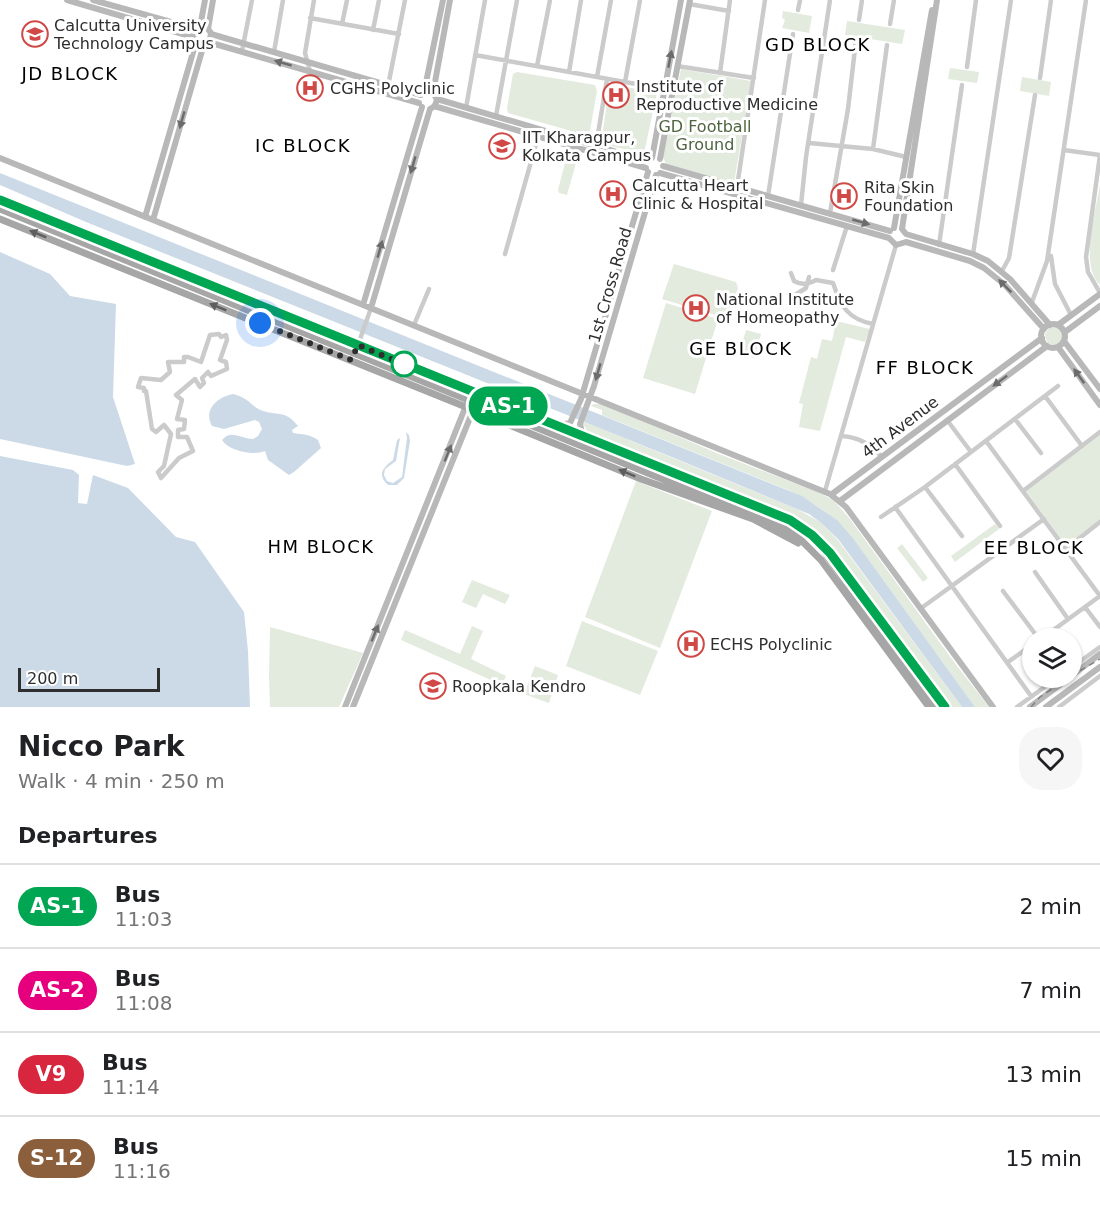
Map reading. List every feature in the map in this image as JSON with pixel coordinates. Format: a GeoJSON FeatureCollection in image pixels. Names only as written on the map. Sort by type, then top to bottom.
{"type":"FeatureCollection","features":[{"type":"Feature","properties":{"kind":"main road"},"geometry":{"type":"LineString","coordinates":[[0,200],[790,520],[830,553],[945,707]]}},
{"type":"Feature","properties":{"kind":"main road"},"geometry":{"type":"LineString","coordinates":[[0,210],[352,357]]}},
{"type":"Feature","properties":{"kind":"main road"},"geometry":{"type":"LineString","coordinates":[[0,219],[471,405],[542,429],[650,473],[801,543]]}},
{"type":"Feature","properties":{"kind":"main road"},"geometry":{"type":"LineString","coordinates":[[352,357],[358,345]]}},
{"type":"Feature","properties":{"kind":"main road"},"geometry":{"type":"LineString","coordinates":[[471,405],[530,433],[660,485],[734,507],[785,529],[823,558],[936,707]]}},
{"type":"Feature","properties":{"kind":"main road"},"geometry":{"type":"LineString","coordinates":[[530,433],[542,429]]}},
{"type":"Feature","properties":{"kind":"main road"},"geometry":{"type":"LineString","coordinates":[[650,473],[660,485]]}},
{"type":"Feature","properties":{"kind":"main road"},"geometry":{"type":"LineString","coordinates":[[722,505],[725,493]]}},
{"type":"Feature","properties":{"kind":"main road"},"geometry":{"type":"LineString","coordinates":[[818,542],[823,558],[929,707]]}},
{"type":"Feature","properties":{"kind":"street"},"geometry":{"type":"LineString","coordinates":[[67,0],[196,34],[210,32],[388,86],[423,94],[433,102],[544,136],[648,165],[662,162],[737,187],[904,232],[973,254],[1002,271],[1032,302],[1050,325]]}},
{"type":"Feature","properties":{"kind":"street"},"geometry":{"type":"LineString","coordinates":[[93,0],[196,34],[206,43],[242,51],[421,105],[433,102],[496,116],[544,136],[596,146],[648,165],[658,174],[889,238],[891,242],[960,258],[984,268],[1005,285],[1044,329]]}},
{"type":"Feature","properties":{"kind":"street"},"geometry":{"type":"LineString","coordinates":[[145,217],[181,94],[205,0]]}},
{"type":"Feature","properties":{"kind":"street"},"geometry":{"type":"LineString","coordinates":[[153,220],[210,32],[213,0]]}},
{"type":"Feature","properties":{"kind":"street"},"geometry":{"type":"LineString","coordinates":[[242,51],[252,0]]}},
{"type":"Feature","properties":{"kind":"street"},"geometry":{"type":"LineString","coordinates":[[274,52],[283,0]]}},
{"type":"Feature","properties":{"kind":"street"},"geometry":{"type":"LineString","coordinates":[[310,71],[305,53],[314,0]]}},
{"type":"Feature","properties":{"kind":"street"},"geometry":{"type":"LineString","coordinates":[[342,24],[347,0]]}},
{"type":"Feature","properties":{"kind":"street"},"geometry":{"type":"LineString","coordinates":[[373,30],[379,0]]}},
{"type":"Feature","properties":{"kind":"street"},"geometry":{"type":"LineString","coordinates":[[388,86],[405,0]]}},
{"type":"Feature","properties":{"kind":"street"},"geometry":{"type":"LineString","coordinates":[[363,305],[421,105],[443,0]]}},
{"type":"Feature","properties":{"kind":"street"},"geometry":{"type":"LineString","coordinates":[[358,345],[433,102],[450,0]]}},
{"type":"Feature","properties":{"kind":"street"},"geometry":{"type":"LineString","coordinates":[[466,108],[485,0]]}},
{"type":"Feature","properties":{"kind":"street"},"geometry":{"type":"LineString","coordinates":[[496,116],[517,0]]}},
{"type":"Feature","properties":{"kind":"street"},"geometry":{"type":"LineString","coordinates":[[537,66],[550,0]]}},
{"type":"Feature","properties":{"kind":"street"},"geometry":{"type":"LineString","coordinates":[[568,72],[581,0]]}},
{"type":"Feature","properties":{"kind":"street"},"geometry":{"type":"LineString","coordinates":[[597,77],[611,0]]}},
{"type":"Feature","properties":{"kind":"street"},"geometry":{"type":"LineString","coordinates":[[625,82],[640,0]]}},
{"type":"Feature","properties":{"kind":"street","name":"1st Cross Road"},"geometry":{"type":"LineString","coordinates":[[555,425],[572,421],[586,383],[648,165],[681,0]]}},
{"type":"Feature","properties":{"kind":"street"},"geometry":{"type":"LineString","coordinates":[[720,73],[730,0]]}},
{"type":"Feature","properties":{"kind":"street"},"geometry":{"type":"LineString","coordinates":[[737,187],[765,0]]}},
{"type":"Feature","properties":{"kind":"street"},"geometry":{"type":"LineString","coordinates":[[798,10],[800,0]]}},
{"type":"Feature","properties":{"kind":"street"},"geometry":{"type":"LineString","coordinates":[[801,205],[808,142],[830,0]]}},
{"type":"Feature","properties":{"kind":"street"},"geometry":{"type":"LineString","coordinates":[[859,20],[862,0]]}},
{"type":"Feature","properties":{"kind":"street"},"geometry":{"type":"LineString","coordinates":[[890,24],[894,0]]}},
{"type":"Feature","properties":{"kind":"street"},"geometry":{"type":"LineString","coordinates":[[825,491],[873,324],[904,232],[914,131],[935,0]]}},
{"type":"Feature","properties":{"kind":"street"},"geometry":{"type":"LineString","coordinates":[[967,67],[976,0]]}},
{"type":"Feature","properties":{"kind":"street"},"geometry":{"type":"LineString","coordinates":[[973,254],[1011,0]]}},
{"type":"Feature","properties":{"kind":"street"},"geometry":{"type":"LineString","coordinates":[[1040,78],[1051,0]]}},
{"type":"Feature","properties":{"kind":"street"},"geometry":{"type":"LineString","coordinates":[[1032,302],[1045,269],[1050,244],[1086,0]]}},
{"type":"Feature","properties":{"kind":"street"},"geometry":{"type":"LineString","coordinates":[[662,162],[689,2],[729,10]]}},
{"type":"Feature","properties":{"kind":"street"},"geometry":{"type":"LineString","coordinates":[[203,9],[212,10]]}},
{"type":"Feature","properties":{"kind":"street"},"geometry":{"type":"LineString","coordinates":[[310,18],[399,34]]}},
{"type":"Feature","properties":{"kind":"street"},"geometry":{"type":"LineString","coordinates":[[768,196],[793,34]]}},
{"type":"Feature","properties":{"kind":"street"},"geometry":{"type":"LineString","coordinates":[[675,36],[683,38]]}},
{"type":"Feature","properties":{"kind":"street"},"geometry":{"type":"LineString","coordinates":[[830,213],[842,146],[856,40]]}},
{"type":"Feature","properties":{"kind":"street"},"geometry":{"type":"LineString","coordinates":[[873,149],[887,45]]}},
{"type":"Feature","properties":{"kind":"street"},"geometry":{"type":"LineString","coordinates":[[476,55],[664,89]]}},
{"type":"Feature","properties":{"kind":"street"},"geometry":{"type":"LineString","coordinates":[[677,66],[754,78]]}},
{"type":"Feature","properties":{"kind":"street"},"geometry":{"type":"LineString","coordinates":[[596,146],[607,79]]}},
{"type":"Feature","properties":{"kind":"street"},"geometry":{"type":"LineString","coordinates":[[939,244],[962,85]]}},
{"type":"Feature","properties":{"kind":"street"},"geometry":{"type":"LineString","coordinates":[[181,94],[189,97]]}},
{"type":"Feature","properties":{"kind":"street"},"geometry":{"type":"LineString","coordinates":[[1002,271],[1009,258],[1035,95]]}},
{"type":"Feature","properties":{"kind":"street"},"geometry":{"type":"LineString","coordinates":[[889,238],[906,157],[914,131]]}},
{"type":"Feature","properties":{"kind":"street"},"geometry":{"type":"LineString","coordinates":[[505,254],[544,136]]}},
{"type":"Feature","properties":{"kind":"street"},"geometry":{"type":"LineString","coordinates":[[808,142],[873,149],[906,157]]}},
{"type":"Feature","properties":{"kind":"street"},"geometry":{"type":"LineString","coordinates":[[1064,150],[1100,155],[1086,257],[1088,272],[1100,294],[1058,325],[1050,325],[1044,329],[1042,338],[1047,346],[1058,347],[1100,405]]}},
{"type":"Feature","properties":{"kind":"street"},"geometry":{"type":"LineString","coordinates":[[0,158],[414,325],[582,396],[832,494],[840,501],[993,707]]}},
{"type":"Feature","properties":{"kind":"street"},"geometry":{"type":"LineString","coordinates":[[162,160],[170,162]]}},
{"type":"Feature","properties":{"kind":"street","name":"1st Cross Road"},"geometry":{"type":"LineString","coordinates":[[587,438],[582,433],[580,424],[590,399],[662,162]]}},
{"type":"Feature","properties":{"kind":"street"},"geometry":{"type":"LineString","coordinates":[[901,184],[909,186]]}},
{"type":"Feature","properties":{"kind":"street"},"geometry":{"type":"LineString","coordinates":[[820,219],[822,211]]}},
{"type":"Feature","properties":{"kind":"street"},"geometry":{"type":"LineString","coordinates":[[833,270],[847,226]]}},
{"type":"Feature","properties":{"kind":"street"},"geometry":{"type":"LineString","coordinates":[[632,227],[640,229]]}},
{"type":"Feature","properties":{"kind":"street"},"geometry":{"type":"LineString","coordinates":[[1050,244],[1054,279],[1071,315]]}},
{"type":"Feature","properties":{"kind":"street"},"geometry":{"type":"LineString","coordinates":[[791,273],[794,282],[799,285],[816,280],[833,283],[837,296],[849,315],[873,324]]}},
{"type":"Feature","properties":{"kind":"street"},"geometry":{"type":"LineString","coordinates":[[792,297],[806,288],[809,277]]}},
{"type":"Feature","properties":{"kind":"street"},"geometry":{"type":"LineString","coordinates":[[414,325],[429,289]]}},
{"type":"Feature","properties":{"kind":"street"},"geometry":{"type":"LineString","coordinates":[[1058,347],[1064,341],[1065,332],[1100,306]]}},
{"type":"Feature","properties":{"kind":"street"},"geometry":{"type":"LineString","coordinates":[[1058,325],[1065,332]]}},
{"type":"Feature","properties":{"kind":"street"},"geometry":{"type":"LineString","coordinates":[[219,334],[221,337],[225,335],[227,339],[220,360],[226,362],[227,369],[211,376],[208,372],[204,374],[202,378],[204,383],[200,387],[195,379],[176,395],[182,400],[177,419],[185,420],[184,429],[178,430],[178,437],[187,437],[194,451],[179,458],[161,478],[158,472],[164,466],[171,434],[164,425],[156,432],[152,429],[146,391],[138,387],[141,378],[161,380],[170,372],[168,362],[184,362],[184,357],[201,362],[210,336],[219,334]]}},
{"type":"Feature","properties":{"kind":"street"},"geometry":{"type":"LineString","coordinates":[[599,337],[608,340]]}},
{"type":"Feature","properties":{"kind":"street","name":"4th Avenue"},"geometry":{"type":"LineString","coordinates":[[832,494],[1042,338]]}},
{"type":"Feature","properties":{"kind":"street"},"geometry":{"type":"LineString","coordinates":[[1064,341],[1100,389]]}},
{"type":"Feature","properties":{"kind":"street","name":"4th Avenue"},"geometry":{"type":"LineString","coordinates":[[840,501],[1047,346]]}},
{"type":"Feature","properties":{"kind":"street"},"geometry":{"type":"LineString","coordinates":[[881,517],[925,487],[1058,386]]}},
{"type":"Feature","properties":{"kind":"street"},"geometry":{"type":"LineString","coordinates":[[1045,396],[1082,446]]}},
{"type":"Feature","properties":{"kind":"street"},"geometry":{"type":"LineString","coordinates":[[345,707],[364,670],[471,405]]}},
{"type":"Feature","properties":{"kind":"street"},"geometry":{"type":"LineString","coordinates":[[1015,419],[1041,453]]}},
{"type":"Feature","properties":{"kind":"street"},"geometry":{"type":"LineString","coordinates":[[947,420],[971,452]]}},
{"type":"Feature","properties":{"kind":"street"},"geometry":{"type":"LineString","coordinates":[[1023,491],[1100,432]]}},
{"type":"Feature","properties":{"kind":"street"},"geometry":{"type":"LineString","coordinates":[[917,433],[921,440]]}},
{"type":"Feature","properties":{"kind":"street"},"geometry":{"type":"LineString","coordinates":[[841,436],[851,436],[869,443],[882,457]]}},
{"type":"Feature","properties":{"kind":"street"},"geometry":{"type":"LineString","coordinates":[[986,441],[1100,596],[1055,628]]}},
{"type":"Feature","properties":{"kind":"street"},"geometry":{"type":"LineString","coordinates":[[955,464],[1000,526]]}},
{"type":"Feature","properties":{"kind":"street"},"geometry":{"type":"LineString","coordinates":[[925,487],[962,536]]}},
{"type":"Feature","properties":{"kind":"street"},"geometry":{"type":"LineString","coordinates":[[895,507],[1031,696]]}},
{"type":"Feature","properties":{"kind":"street"},"geometry":{"type":"LineString","coordinates":[[920,609],[1044,519]]}},
{"type":"Feature","properties":{"kind":"street"},"geometry":{"type":"LineString","coordinates":[[1066,549],[1100,522]]}},
{"type":"Feature","properties":{"kind":"street"},"geometry":{"type":"LineString","coordinates":[[1035,572],[1068,619]]}},
{"type":"Feature","properties":{"kind":"street"},"geometry":{"type":"LineString","coordinates":[[1003,591],[1032,628]]}},
{"type":"Feature","properties":{"kind":"street"},"geometry":{"type":"LineString","coordinates":[[1085,607],[1100,627]]}},
{"type":"Feature","properties":{"kind":"street"},"geometry":{"type":"LineString","coordinates":[[1082,660],[1100,647]]}},
{"type":"Feature","properties":{"kind":"street"},"geometry":{"type":"LineString","coordinates":[[1008,662],[1022,652]]}},
{"type":"Feature","properties":{"kind":"street"},"geometry":{"type":"LineString","coordinates":[[1082,668],[1100,654]]}},
{"type":"Feature","properties":{"kind":"street"},"geometry":{"type":"LineString","coordinates":[[1046,707],[1100,667]]}},
{"type":"Feature","properties":{"kind":"street"},"geometry":{"type":"LineString","coordinates":[[353,707],[364,670]]}},
{"type":"Feature","properties":{"kind":"street"},"geometry":{"type":"LineString","coordinates":[[1059,707],[1100,676]]}},
{"type":"Feature","properties":{"kind":"street"},"geometry":{"type":"LineString","coordinates":[[1017,707],[1043,688]]}},
{"type":"Feature","properties":{"kind":"street"},"geometry":{"type":"LineString","coordinates":[[1030,707],[1055,688]]}},
{"type":"Feature","properties":{"kind":"green space"},"geometry":{"type":"Polygon","coordinates":[[[783,11],[812,16],[809,33],[782,28],[785,20],[782,18],[783,11]]]}},
{"type":"Feature","properties":{"kind":"green space"},"geometry":{"type":"Polygon","coordinates":[[[847,21],[905,30],[902,44],[845,35],[847,21]]]}},
{"type":"Feature","properties":{"kind":"green space"},"geometry":{"type":"Polygon","coordinates":[[[950,68],[979,72],[977,83],[948,79],[950,68]]]}},
{"type":"Feature","properties":{"kind":"green space","name":"GD Football Ground"},"geometry":{"type":"Polygon","coordinates":[[[681,69],[751,81],[734,183],[666,164],[663,157],[681,69]]]}},
{"type":"Feature","properties":{"kind":"green space"},"geometry":{"type":"Polygon","coordinates":[[[517,72],[595,85],[597,91],[589,136],[508,113],[513,74],[517,72]]]}},
{"type":"Feature","properties":{"kind":"green space"},"geometry":{"type":"Polygon","coordinates":[[[1022,77],[1051,82],[1049,96],[1020,91],[1022,77]]]}},
{"type":"Feature","properties":{"kind":"green space"},"geometry":{"type":"Polygon","coordinates":[[[616,85],[657,93],[644,153],[605,145],[602,137],[609,89],[616,85]]]}},
{"type":"Feature","properties":{"kind":"green space"},"geometry":{"type":"Polygon","coordinates":[[[566,159],[576,163],[567,195],[559,193],[558,190],[566,159]]]}},
{"type":"Feature","properties":{"kind":"green space"},"geometry":{"type":"Polygon","coordinates":[[[1100,185],[1100,285],[1094,276],[1090,251],[1100,185]]]}},
{"type":"Feature","properties":{"kind":"green space"},"geometry":{"type":"Polygon","coordinates":[[[674,264],[736,282],[738,288],[729,319],[662,299],[674,264]]]}},
{"type":"Feature","properties":{"kind":"green space"},"geometry":{"type":"Polygon","coordinates":[[[666,303],[718,319],[695,394],[643,378],[666,303]]]}},
{"type":"Feature","properties":{"kind":"green space"},"geometry":{"type":"Polygon","coordinates":[[[836,321],[870,329],[865,342],[846,337],[820,431],[799,427],[803,404],[799,403],[811,357],[817,359],[822,339],[832,341],[836,321]]]}},
{"type":"Feature","properties":{"kind":"green space"},"geometry":{"type":"Polygon","coordinates":[[[1054,327],[1062,332],[1063,336],[1058,344],[1054,345],[1046,340],[1045,336],[1050,328],[1054,327]]]}},
{"type":"Feature","properties":{"kind":"green space"},"geometry":{"type":"Polygon","coordinates":[[[746,330],[761,334],[754,358],[739,354],[746,330]]]}},
{"type":"Feature","properties":{"kind":"green space"},"geometry":{"type":"Polygon","coordinates":[[[603,404],[833,500],[850,519],[989,707],[975,707],[853,538],[823,510],[788,490],[602,415],[602,410],[591,406],[603,404]]]}},
{"type":"Feature","properties":{"kind":"green space"},"geometry":{"type":"Polygon","coordinates":[[[585,422],[797,509],[820,522],[837,539],[962,707],[951,707],[815,529],[748,498],[589,434],[583,424],[585,422]]]}},
{"type":"Feature","properties":{"kind":"green space"},"geometry":{"type":"Polygon","coordinates":[[[1100,434],[1100,521],[1066,546],[1026,491],[1100,434]]]}},
{"type":"Feature","properties":{"kind":"green space"},"geometry":{"type":"Polygon","coordinates":[[[636,481],[712,511],[660,648],[585,617],[636,481]]]}},
{"type":"Feature","properties":{"kind":"green space"},"geometry":{"type":"Polygon","coordinates":[[[995,524],[999,529],[955,562],[951,556],[995,524]]]}},
{"type":"Feature","properties":{"kind":"green space"},"geometry":{"type":"Polygon","coordinates":[[[902,544],[928,578],[923,582],[897,548],[902,544]]]}},
{"type":"Feature","properties":{"kind":"green space"},"geometry":{"type":"Polygon","coordinates":[[[472,580],[510,595],[505,604],[483,594],[476,608],[462,602],[472,580]]]}},
{"type":"Feature","properties":{"kind":"green space"},"geometry":{"type":"Polygon","coordinates":[[[582,621],[658,651],[640,695],[566,666],[582,621]]]}},
{"type":"Feature","properties":{"kind":"green space"},"geometry":{"type":"Polygon","coordinates":[[[472,626],[483,631],[471,659],[506,676],[502,685],[401,640],[405,630],[460,654],[472,626]]]}},
{"type":"Feature","properties":{"kind":"green space"},"geometry":{"type":"Polygon","coordinates":[[[270,627],[363,653],[339,707],[270,707],[270,627]]]}},
{"type":"Feature","properties":{"kind":"green space"},"geometry":{"type":"Polygon","coordinates":[[[535,666],[558,675],[549,703],[524,694],[535,666]]]}},
{"type":"Feature","properties":{"kind":"water"},"geometry":{"type":"Polygon","coordinates":[[[0,173],[802,496],[837,520],[853,538],[975,707],[962,707],[838,539],[809,514],[86,222],[0,185],[0,173]]]}},
{"type":"Feature","properties":{"kind":"water"},"geometry":{"type":"Polygon","coordinates":[[[0,252],[50,274],[70,296],[116,304],[113,397],[135,464],[127,466],[0,439],[0,252]]]}},
{"type":"Feature","properties":{"kind":"water"},"geometry":{"type":"Polygon","coordinates":[[[233,394],[263,411],[282,414],[289,418],[298,426],[292,430],[293,433],[318,440],[321,448],[289,475],[268,460],[265,451],[248,453],[225,444],[222,440],[229,435],[253,439],[262,429],[259,422],[255,420],[224,429],[212,426],[209,415],[213,405],[233,394]]]}},
{"type":"Feature","properties":{"kind":"water"},"geometry":{"type":"Polygon","coordinates":[[[406,432],[410,441],[404,478],[397,485],[388,485],[382,474],[387,465],[393,460],[397,440],[400,438],[396,461],[385,469],[384,475],[387,481],[393,483],[402,477],[406,432]]]}},
{"type":"Feature","properties":{"kind":"water"},"geometry":{"type":"Polygon","coordinates":[[[0,456],[73,470],[79,475],[78,503],[87,504],[93,475],[128,488],[176,537],[195,542],[244,612],[250,707],[0,707],[0,456]]]}},
{"type":"Feature","properties":{"kind":"railway"},"geometry":{"type":"LineString","coordinates":[[1082,670],[1100,659]]}},
{"type":"Feature","properties":{"kind":"railway"},"geometry":{"type":"LineString","coordinates":[[1031,707],[1053,688]]}},
{"type":"Feature","properties":{"kind":"bus line","name":"AS-1"},"geometry":{"type":"LineString","coordinates":[[0,200],[790,520],[812,535],[830,553],[945,707]]}},
{"type":"Feature","properties":{"kind":"place","name":"Calcutta University Technology Campus"},"geometry":{"type":"Point","coordinates":[35,34]}},
{"type":"Feature","properties":{"kind":"place","name":"CGHS Polyclinic"},"geometry":{"type":"Point","coordinates":[310,88]}},
{"type":"Feature","properties":{"kind":"place","name":"Institute of Reproductive Medicine"},"geometry":{"type":"Point","coordinates":[616,95]}},
{"type":"Feature","properties":{"kind":"place","name":"IIT Kharagpur, Kolkata Campus"},"geometry":{"type":"Point","coordinates":[502,146]}},
{"type":"Feature","properties":{"kind":"place","name":"Calcutta Heart Clinic & Hospital"},"geometry":{"type":"Point","coordinates":[613,194]}},
{"type":"Feature","properties":{"kind":"place","name":"Rita Skin Foundation"},"geometry":{"type":"Point","coordinates":[844,196]}},
{"type":"Feature","properties":{"kind":"place","name":"National Institute of Homeopathy"},"geometry":{"type":"Point","coordinates":[696,308]}},
{"type":"Feature","properties":{"kind":"place","name":"ECHS Polyclinic"},"geometry":{"type":"Point","coordinates":[691,644]}},
{"type":"Feature","properties":{"kind":"place","name":"Roopkala Kendro"},"geometry":{"type":"Point","coordinates":[433,686]}},
{"type":"Feature","properties":{"kind":"district","name":"GD BLOCK"},"geometry":{"type":"Point","coordinates":[818,44]}},
{"type":"Feature","properties":{"kind":"district","name":"JD BLOCK"},"geometry":{"type":"Point","coordinates":[70,73]}},
{"type":"Feature","properties":{"kind":"district","name":"IC BLOCK"},"geometry":{"type":"Point","coordinates":[303,145]}},
{"type":"Feature","properties":{"kind":"district","name":"GE BLOCK"},"geometry":{"type":"Point","coordinates":[741,348]}},
{"type":"Feature","properties":{"kind":"district","name":"FF BLOCK"},"geometry":{"type":"Point","coordinates":[925,367]}},
{"type":"Feature","properties":{"kind":"district","name":"HM BLOCK"},"geometry":{"type":"Point","coordinates":[321,546]}},
{"type":"Feature","properties":{"kind":"district","name":"EE BLOCK"},"geometry":{"type":"Point","coordinates":[1034,547]}},
{"type":"Feature","properties":{"kind":"route"},"geometry":{"type":"LineString","coordinates":[[260,323],[351,360],[358,345],[408,366],[404,364]]}}]}
